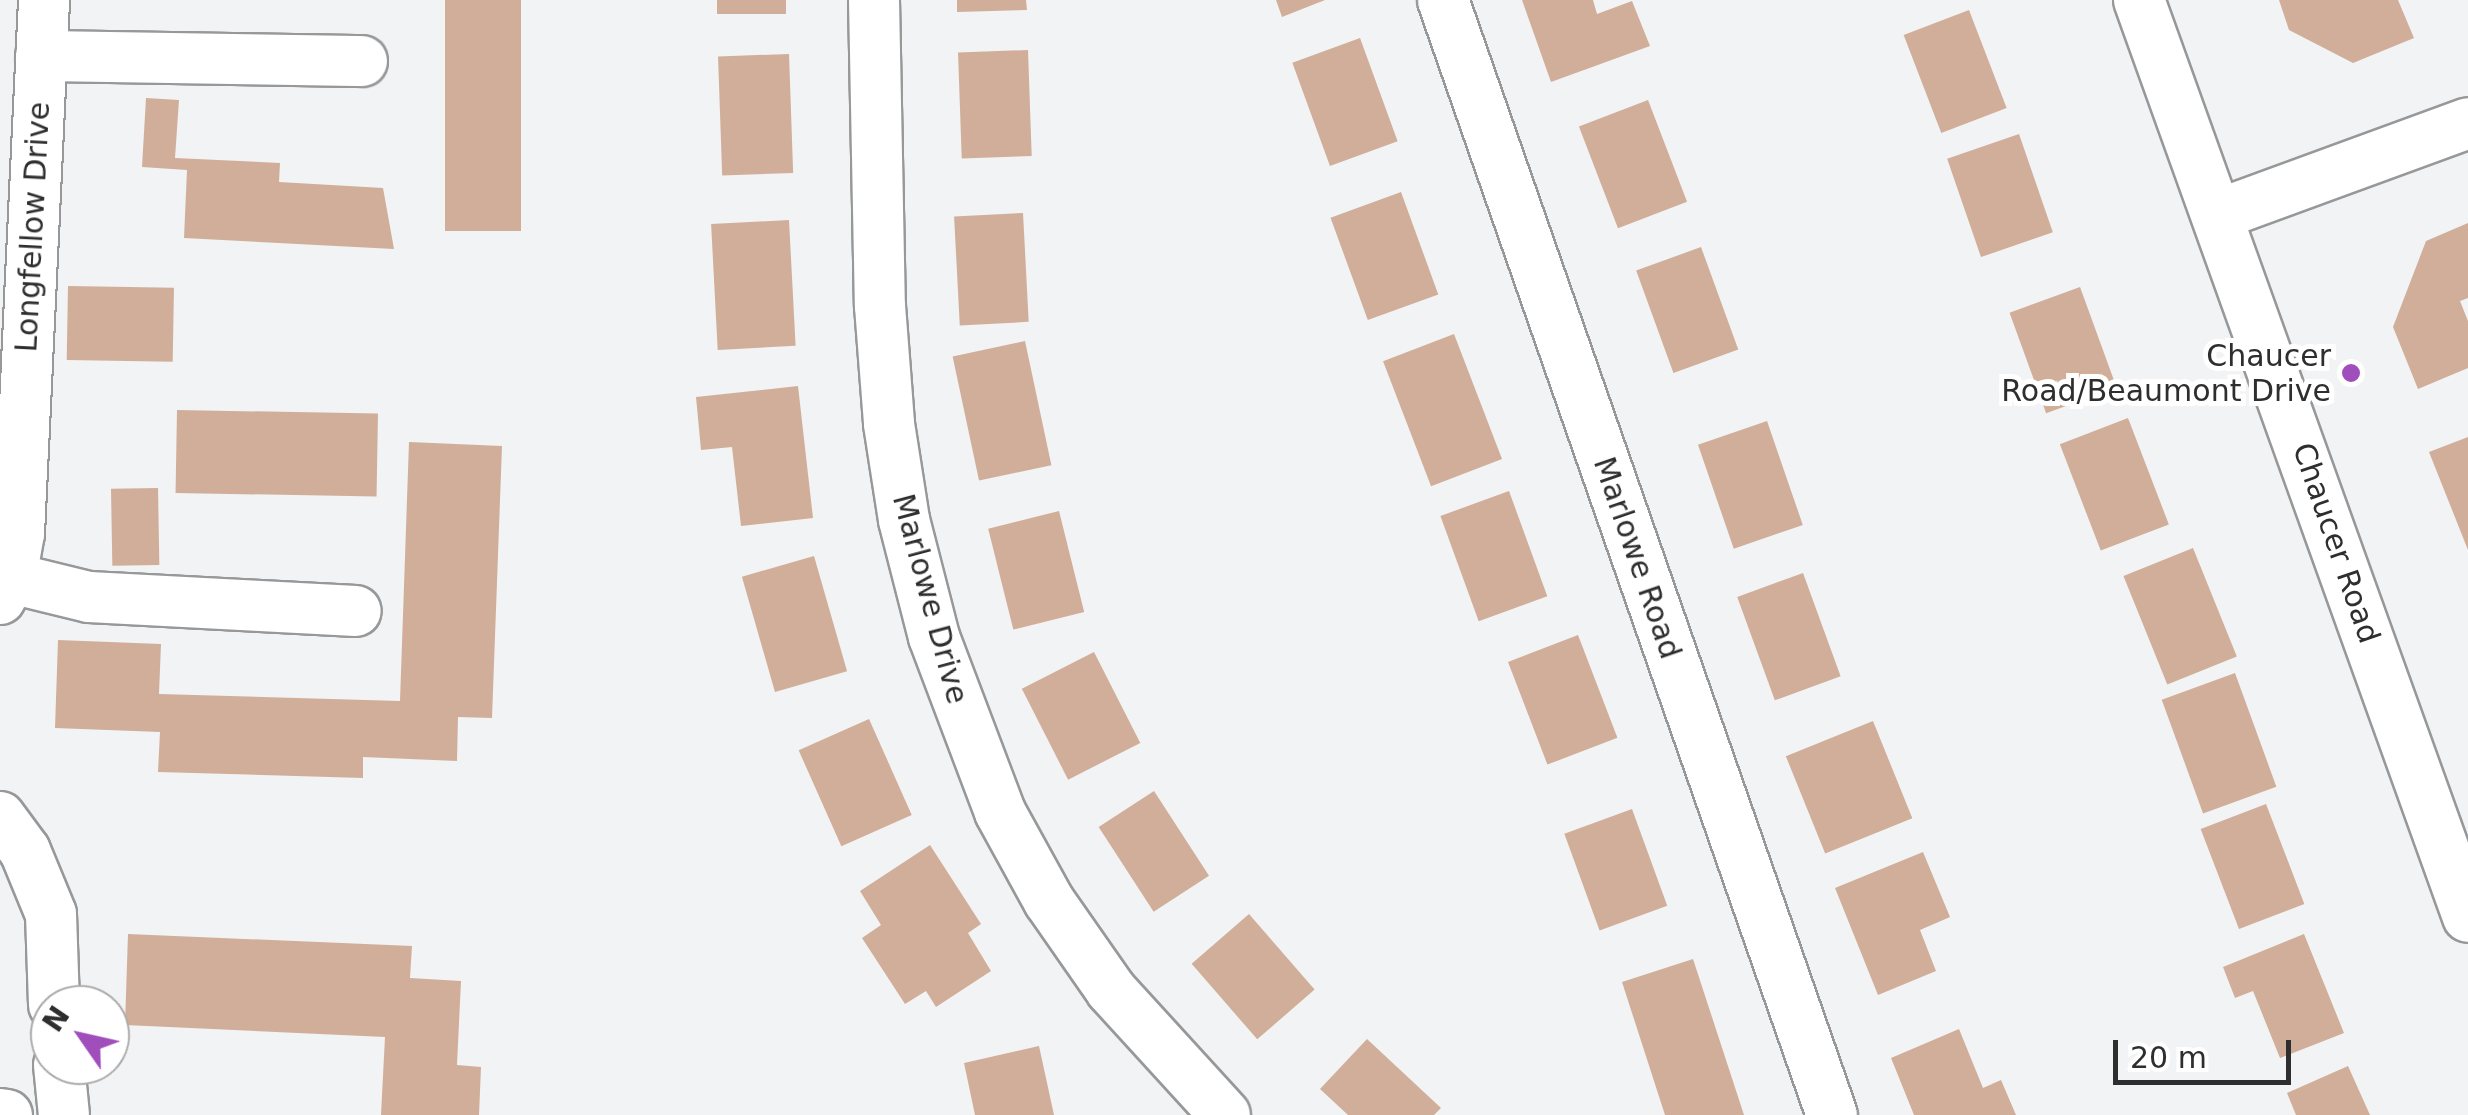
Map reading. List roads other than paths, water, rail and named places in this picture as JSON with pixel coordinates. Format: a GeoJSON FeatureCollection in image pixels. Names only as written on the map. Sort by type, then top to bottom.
{"type":"FeatureCollection","features":[{"type":"Feature","properties":{"kind":"street","name":"Longfellow Drive"},"geometry":{"type":"LineString","coordinates":[[44,0],[19,533],[6,588],[89,598],[356,611]]}},
{"type":"Feature","properties":{"kind":"street","name":"Marlowe Drive"},"geometry":{"type":"LineString","coordinates":[[874,0],[880,306],[889,424],[904,520],[934,637],[1000,812],[1049,901],[1111,990],[1225,1115]]}},
{"type":"Feature","properties":{"kind":"street","name":"Marlowe Road"},"geometry":{"type":"LineString","coordinates":[[1444,0],[1832,1115]]}},
{"type":"Feature","properties":{"kind":"street","name":"Chaucer Road"},"geometry":{"type":"LineString","coordinates":[[2140,0],[2220,214],[2468,918]]}},
{"type":"Feature","properties":{"kind":"street"},"geometry":{"type":"LineString","coordinates":[[41,56],[362,61]]}},
{"type":"Feature","properties":{"kind":"street"},"geometry":{"type":"LineString","coordinates":[[2220,214],[2468,123]]}},
{"type":"Feature","properties":{"kind":"street"},"geometry":{"type":"LineString","coordinates":[[0,818],[25,851],[51,914],[53,985]]}},
{"type":"Feature","properties":{"kind":"street"},"geometry":{"type":"LineString","coordinates":[[62,1085],[64,1115]]}},
{"type":"Feature","properties":{"kind":"street"},"geometry":{"type":"LineString","coordinates":[[0,1114],[8,1115]]}},
{"type":"Feature","properties":{"kind":"place","name":"Chaucer Road/Beaumont Drive"},"geometry":{"type":"Point","coordinates":[2351,373]}}]}
